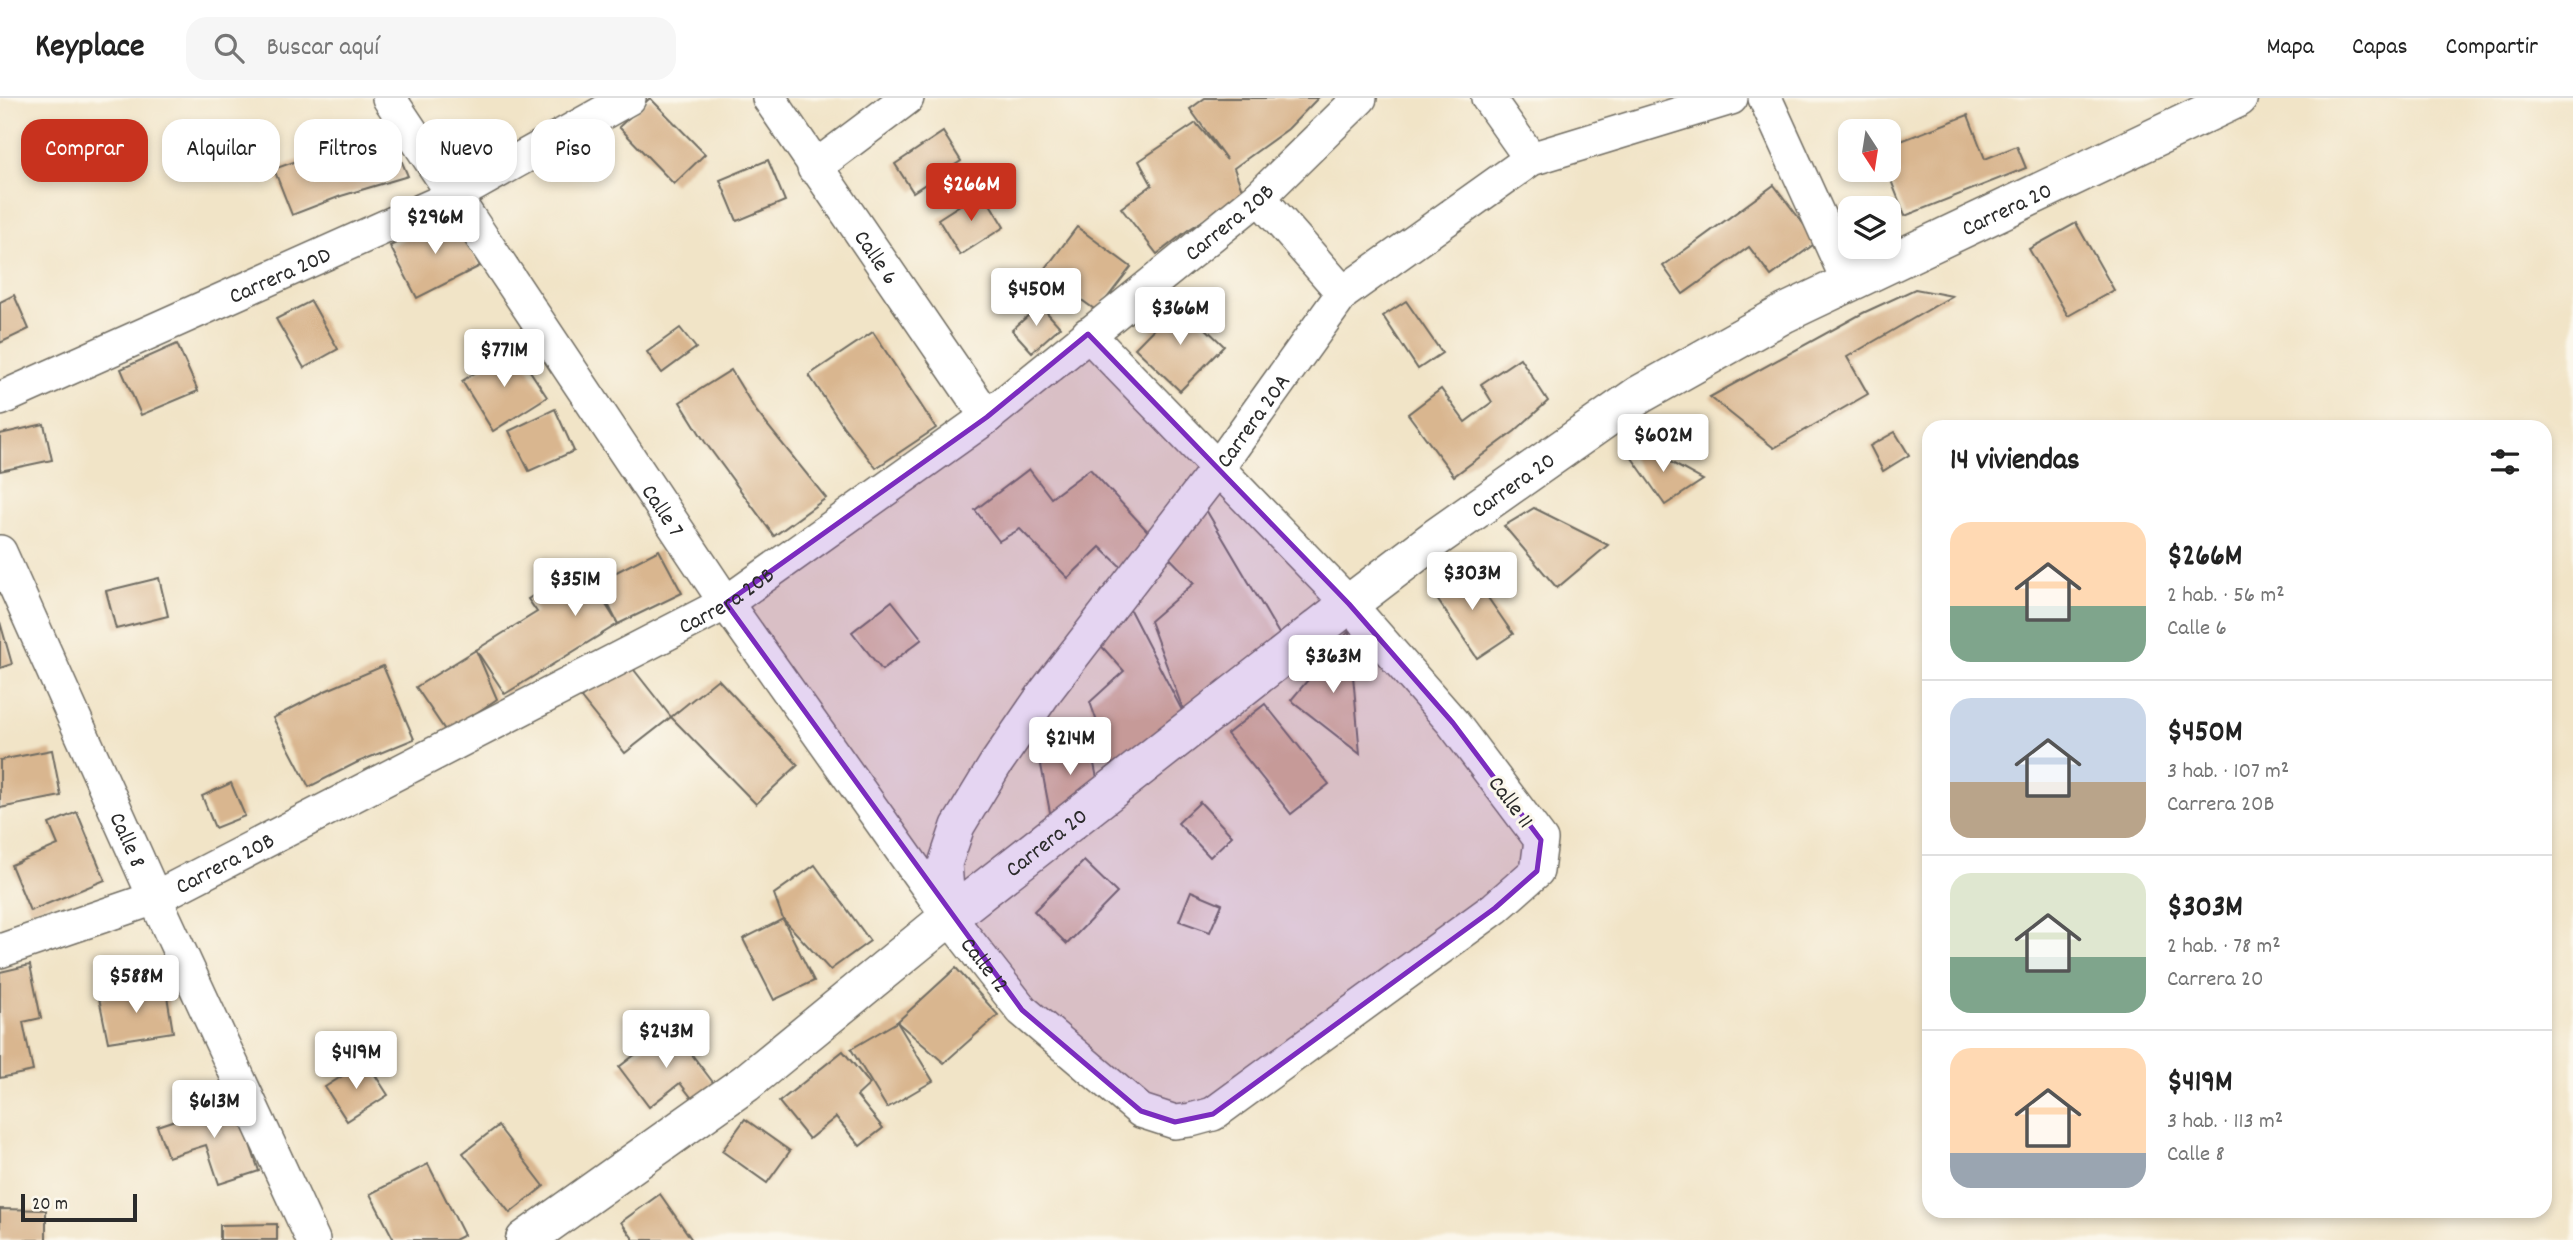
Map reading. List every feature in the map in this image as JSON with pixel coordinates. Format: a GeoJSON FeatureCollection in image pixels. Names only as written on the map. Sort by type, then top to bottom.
{"type":"FeatureCollection","features":[{"type":"Feature","properties":{"kind":"street","name":"Calle 7"},"geometry":{"type":"LineString","coordinates":[[389,98],[726,603],[949,917]]}},
{"type":"Feature","properties":{"kind":"street","name":"Carrera 20D"},"geometry":{"type":"LineString","coordinates":[[0,399],[454,197],[629,98]]}},
{"type":"Feature","properties":{"kind":"street","name":"Calle 6"},"geometry":{"type":"LineString","coordinates":[[769,98],[814,168],[987,417]]}},
{"type":"Feature","properties":{"kind":"street"},"geometry":{"type":"LineString","coordinates":[[814,168],[906,98]]}},
{"type":"Feature","properties":{"kind":"street","name":"Carrera 20B"},"geometry":{"type":"LineString","coordinates":[[0,951],[155,898],[726,603],[987,417],[1259,197],[1360,98]]}},
{"type":"Feature","properties":{"kind":"street"},"geometry":{"type":"LineString","coordinates":[[1488,98],[1531,159]]}},
{"type":"Feature","properties":{"kind":"street","name":"Carrera 20A"},"geometry":{"type":"LineString","coordinates":[[949,917],[945,864],[958,826],[995,765],[1046,691],[1217,469],[1343,293],[1531,159],[1731,98]]}},
{"type":"Feature","properties":{"kind":"street"},"geometry":{"type":"LineString","coordinates":[[1765,98],[1849,282]]}},
{"type":"Feature","properties":{"kind":"street","name":"Carrera 20"},"geometry":{"type":"LineString","coordinates":[[525,1240],[746,1083],[949,917],[1349,604],[1448,529],[1639,395],[1785,313],[2238,98]]}},
{"type":"Feature","properties":{"kind":"street"},"geometry":{"type":"LineString","coordinates":[[1259,197],[1343,293]]}},
{"type":"Feature","properties":{"kind":"street","name":"Calle 11"},"geometry":{"type":"LineString","coordinates":[[1022,1010],[1141,1111],[1175,1122],[1213,1114],[1495,908],[1537,871],[1541,840],[1453,723],[1349,604],[1088,334]]}},
{"type":"Feature","properties":{"kind":"street","name":"Calle 8"},"geometry":{"type":"LineString","coordinates":[[0,552],[155,898],[313,1240]]}},
{"type":"Feature","properties":{"kind":"street","name":"Calle 12"},"geometry":{"type":"LineString","coordinates":[[949,917],[1022,1010]]}},
{"type":"Feature","properties":{"kind":"highlighted area"},"geometry":{"type":"Polygon","coordinates":[[[1088,334],[1349,604],[1453,723],[1541,840],[1537,871],[1495,908],[1213,1114],[1175,1122],[1141,1111],[1022,1010],[726,603],[987,417],[1088,334]]]}},
{"type":"Feature","properties":{"kind":"building"},"geometry":{"type":"Polygon","coordinates":[[[650,98],[705,154],[674,184],[619,127],[650,98]]]}},
{"type":"Feature","properties":{"kind":"building"},"geometry":{"type":"Polygon","coordinates":[[[1205,98],[1318,98],[1288,129],[1234,168],[1244,195],[1188,230],[1157,254],[1121,208],[1152,185],[1139,161],[1196,123],[1227,160],[1190,109],[1205,98]]]}},
{"type":"Feature","properties":{"kind":"building"},"geometry":{"type":"Polygon","coordinates":[[[1968,115],[1985,159],[2017,146],[2026,168],[1905,216],[1901,196],[1897,196],[1892,182],[1901,182],[1901,141],[1968,115]]]}},
{"type":"Feature","properties":{"kind":"building"},"geometry":{"type":"Polygon","coordinates":[[[943,132],[961,161],[913,192],[895,164],[943,132]]]}},
{"type":"Feature","properties":{"kind":"building"},"geometry":{"type":"Polygon","coordinates":[[[768,160],[785,201],[737,221],[720,180],[768,160]]]}},
{"type":"Feature","properties":{"kind":"building"},"geometry":{"type":"Polygon","coordinates":[[[294,162],[294,182],[388,182],[292,215],[279,182],[280,167],[294,162]]]}},
{"type":"Feature","properties":{"kind":"building"},"geometry":{"type":"Polygon","coordinates":[[[402,162],[408,176],[402,178],[402,162]]]}},
{"type":"Feature","properties":{"kind":"building"},"geometry":{"type":"Polygon","coordinates":[[[1774,185],[1817,242],[1771,276],[1749,247],[1683,294],[1663,266],[1774,185]]]}},
{"type":"Feature","properties":{"kind":"building"},"geometry":{"type":"Polygon","coordinates":[[[982,191],[1004,227],[960,255],[938,219],[982,191]]]}},
{"type":"Feature","properties":{"kind":"building"},"geometry":{"type":"Polygon","coordinates":[[[453,214],[480,266],[417,298],[390,246],[453,214]]]}},
{"type":"Feature","properties":{"kind":"building"},"geometry":{"type":"Polygon","coordinates":[[[2076,223],[2114,290],[2068,316],[2029,249],[2076,223]]]}},
{"type":"Feature","properties":{"kind":"building"},"geometry":{"type":"Polygon","coordinates":[[[1077,227],[1131,267],[1097,311],[1043,272],[1077,227]]]}},
{"type":"Feature","properties":{"kind":"building"},"geometry":{"type":"Polygon","coordinates":[[[1915,289],[1952,296],[1847,357],[1868,394],[1774,448],[1710,397],[1863,313],[1915,289]]]}},
{"type":"Feature","properties":{"kind":"building"},"geometry":{"type":"Polygon","coordinates":[[[14,295],[29,329],[0,343],[0,302],[14,295]]]}},
{"type":"Feature","properties":{"kind":"building"},"geometry":{"type":"Polygon","coordinates":[[[311,301],[338,349],[304,368],[276,319],[311,301]]]}},
{"type":"Feature","properties":{"kind":"building"},"geometry":{"type":"Polygon","coordinates":[[[1406,301],[1442,353],[1418,369],[1383,316],[1406,301]]]}},
{"type":"Feature","properties":{"kind":"building"},"geometry":{"type":"Polygon","coordinates":[[[1179,303],[1224,346],[1180,391],[1135,348],[1179,303]]]}},
{"type":"Feature","properties":{"kind":"building"},"geometry":{"type":"Polygon","coordinates":[[[1040,305],[1060,327],[1032,352],[1012,330],[1040,305]]]}},
{"type":"Feature","properties":{"kind":"building"},"geometry":{"type":"Polygon","coordinates":[[[680,328],[696,348],[662,373],[647,352],[680,328]]]}},
{"type":"Feature","properties":{"kind":"building"},"geometry":{"type":"Polygon","coordinates":[[[873,332],[936,428],[876,468],[843,426],[809,375],[873,332]]]}},
{"type":"Feature","properties":{"kind":"building"},"geometry":{"type":"Polygon","coordinates":[[[177,344],[198,391],[141,415],[121,369],[177,344]]]}},
{"type":"Feature","properties":{"kind":"building"},"geometry":{"type":"Polygon","coordinates":[[[515,348],[547,397],[493,431],[462,381],[515,348]]]}},
{"type":"Feature","properties":{"kind":"building"},"geometry":{"type":"Polygon","coordinates":[[[1520,358],[1548,401],[1515,431],[1454,476],[1408,414],[1441,389],[1465,422],[1492,402],[1481,384],[1520,358]]]}},
{"type":"Feature","properties":{"kind":"building"},"geometry":{"type":"Polygon","coordinates":[[[731,370],[756,411],[826,498],[774,536],[705,442],[680,402],[731,370]]]}},
{"type":"Feature","properties":{"kind":"building"},"geometry":{"type":"Polygon","coordinates":[[[555,409],[574,451],[529,471],[509,431],[555,409]]]}},
{"type":"Feature","properties":{"kind":"building"},"geometry":{"type":"Polygon","coordinates":[[[44,424],[52,460],[0,471],[0,434],[44,424]]]}},
{"type":"Feature","properties":{"kind":"building"},"geometry":{"type":"Polygon","coordinates":[[[1895,432],[1909,455],[1883,471],[1870,446],[1895,432]]]}},
{"type":"Feature","properties":{"kind":"building"},"geometry":{"type":"Polygon","coordinates":[[[1643,447],[1703,480],[1665,505],[1625,448],[1643,447]]]}},
{"type":"Feature","properties":{"kind":"building"},"geometry":{"type":"Polygon","coordinates":[[[1029,469],[1051,498],[1090,469],[1154,538],[1121,567],[1100,547],[1068,578],[1020,529],[999,541],[975,510],[1029,469]]]}},
{"type":"Feature","properties":{"kind":"building"},"geometry":{"type":"Polygon","coordinates":[[[1205,508],[1281,637],[1187,720],[1150,621],[1194,583],[1161,549],[1205,508]]]}},
{"type":"Feature","properties":{"kind":"building"},"geometry":{"type":"Polygon","coordinates":[[[1534,508],[1608,545],[1557,588],[1504,526],[1534,508]]]}},
{"type":"Feature","properties":{"kind":"building"},"geometry":{"type":"Polygon","coordinates":[[[659,550],[682,593],[618,624],[597,582],[659,550]]]}},
{"type":"Feature","properties":{"kind":"building"},"geometry":{"type":"Polygon","coordinates":[[[581,565],[618,624],[505,694],[476,650],[537,612],[528,599],[581,565]]]}},
{"type":"Feature","properties":{"kind":"building"},"geometry":{"type":"Polygon","coordinates":[[[1466,566],[1513,634],[1477,658],[1431,590],[1466,566]]]}},
{"type":"Feature","properties":{"kind":"building"},"geometry":{"type":"Polygon","coordinates":[[[159,578],[168,616],[116,629],[106,591],[159,578]]]}},
{"type":"Feature","properties":{"kind":"building"},"geometry":{"type":"Polygon","coordinates":[[[892,601],[922,639],[882,670],[852,632],[892,601]]]}},
{"type":"Feature","properties":{"kind":"building"},"geometry":{"type":"Polygon","coordinates":[[[1129,608],[1187,720],[1118,781],[1090,702],[1124,671],[1095,639],[1129,608]]]}},
{"type":"Feature","properties":{"kind":"building"},"geometry":{"type":"Polygon","coordinates":[[[0,622],[12,664],[0,668],[0,622]]]}},
{"type":"Feature","properties":{"kind":"building"},"geometry":{"type":"Polygon","coordinates":[[[1349,631],[1360,754],[1291,700],[1349,631]]]}},
{"type":"Feature","properties":{"kind":"building"},"geometry":{"type":"Polygon","coordinates":[[[476,650],[497,699],[447,733],[416,687],[476,650]]]}},
{"type":"Feature","properties":{"kind":"building"},"geometry":{"type":"Polygon","coordinates":[[[627,661],[671,717],[625,753],[581,698],[627,661]]]}},
{"type":"Feature","properties":{"kind":"building"},"geometry":{"type":"Polygon","coordinates":[[[383,666],[414,739],[356,763],[309,787],[273,718],[325,691],[383,666]]]}},
{"type":"Feature","properties":{"kind":"building"},"geometry":{"type":"Polygon","coordinates":[[[718,679],[798,765],[756,804],[671,717],[718,679]]]}},
{"type":"Feature","properties":{"kind":"building"},"geometry":{"type":"Polygon","coordinates":[[[1265,704],[1329,784],[1291,814],[1227,734],[1265,704]]]}},
{"type":"Feature","properties":{"kind":"building"},"geometry":{"type":"Polygon","coordinates":[[[1086,725],[1099,788],[1053,828],[1041,765],[1086,725]]]}},
{"type":"Feature","properties":{"kind":"building"},"geometry":{"type":"Polygon","coordinates":[[[52,750],[61,796],[0,808],[0,760],[52,750]]]}},
{"type":"Feature","properties":{"kind":"building"},"geometry":{"type":"Polygon","coordinates":[[[231,783],[245,816],[215,828],[202,796],[231,783]]]}},
{"type":"Feature","properties":{"kind":"building"},"geometry":{"type":"Polygon","coordinates":[[[1200,802],[1232,836],[1210,857],[1178,823],[1200,802]]]}},
{"type":"Feature","properties":{"kind":"building"},"geometry":{"type":"Polygon","coordinates":[[[77,812],[105,880],[30,911],[11,865],[58,845],[49,824],[77,812]]]}},
{"type":"Feature","properties":{"kind":"building"},"geometry":{"type":"Polygon","coordinates":[[[1084,861],[1117,893],[1067,944],[1034,911],[1084,861]]]}},
{"type":"Feature","properties":{"kind":"building"},"geometry":{"type":"Polygon","coordinates":[[[815,865],[870,941],[830,970],[783,919],[774,894],[815,865]]]}},
{"type":"Feature","properties":{"kind":"building"},"geometry":{"type":"Polygon","coordinates":[[[1191,891],[1222,904],[1210,932],[1179,921],[1191,891]]]}},
{"type":"Feature","properties":{"kind":"building"},"geometry":{"type":"Polygon","coordinates":[[[783,919],[814,981],[774,1000],[743,939],[783,919]]]}},
{"type":"Feature","properties":{"kind":"building"},"geometry":{"type":"Polygon","coordinates":[[[30,965],[41,1018],[23,1022],[33,1071],[0,1078],[0,972],[30,965]]]}},
{"type":"Feature","properties":{"kind":"building"},"geometry":{"type":"Polygon","coordinates":[[[956,968],[998,1015],[944,1063],[897,1022],[956,968]]]}},
{"type":"Feature","properties":{"kind":"building"},"geometry":{"type":"Polygon","coordinates":[[[166,990],[173,1032],[108,1042],[99,998],[166,990]]]}},
{"type":"Feature","properties":{"kind":"building"},"geometry":{"type":"Polygon","coordinates":[[[897,1022],[933,1081],[887,1108],[851,1049],[897,1022]]]}},
{"type":"Feature","properties":{"kind":"building"},"geometry":{"type":"Polygon","coordinates":[[[671,1027],[715,1085],[694,1101],[680,1083],[649,1107],[619,1067],[671,1027]]]}},
{"type":"Feature","properties":{"kind":"building"},"geometry":{"type":"Polygon","coordinates":[[[843,1051],[870,1084],[857,1096],[883,1128],[860,1146],[836,1117],[809,1139],[779,1102],[843,1051]]]}},
{"type":"Feature","properties":{"kind":"building"},"geometry":{"type":"Polygon","coordinates":[[[366,1061],[388,1095],[347,1121],[325,1087],[366,1061]]]}},
{"type":"Feature","properties":{"kind":"building"},"geometry":{"type":"Polygon","coordinates":[[[235,1100],[259,1171],[219,1184],[206,1145],[168,1157],[157,1126],[235,1100]]]}},
{"type":"Feature","properties":{"kind":"building"},"geometry":{"type":"Polygon","coordinates":[[[745,1119],[790,1151],[767,1183],[722,1151],[745,1119]]]}},
{"type":"Feature","properties":{"kind":"building"},"geometry":{"type":"Polygon","coordinates":[[[498,1126],[544,1186],[510,1213],[463,1153],[498,1126]]]}},
{"type":"Feature","properties":{"kind":"building"},"geometry":{"type":"Polygon","coordinates":[[[428,1164],[464,1235],[454,1240],[394,1240],[370,1194],[428,1164]]]}},
{"type":"Feature","properties":{"kind":"building"},"geometry":{"type":"Polygon","coordinates":[[[660,1194],[692,1240],[634,1240],[621,1222],[660,1194]]]}},
{"type":"Feature","properties":{"kind":"building"},"geometry":{"type":"Polygon","coordinates":[[[0,1209],[46,1210],[46,1240],[0,1240],[0,1209]]]}},
{"type":"Feature","properties":{"kind":"building"},"geometry":{"type":"Polygon","coordinates":[[[277,1224],[277,1240],[220,1240],[220,1225],[277,1224]]]}}]}
